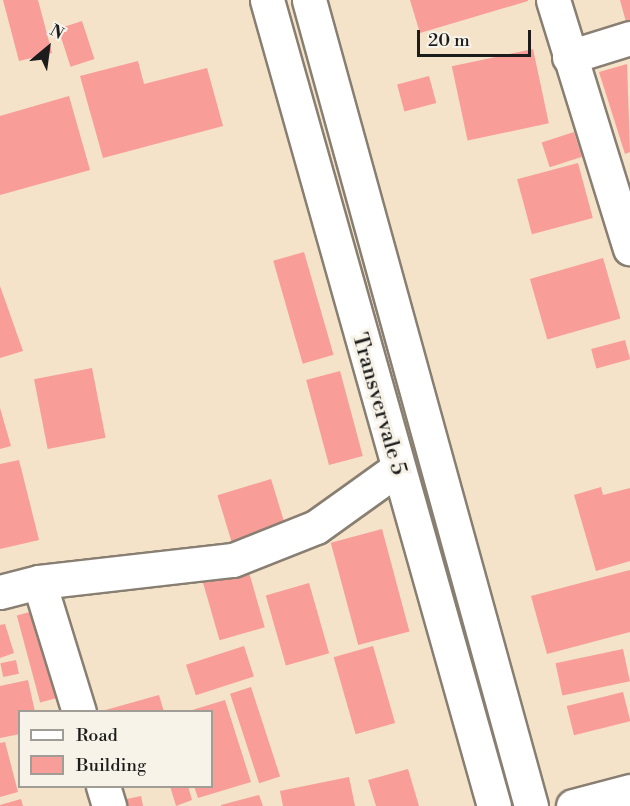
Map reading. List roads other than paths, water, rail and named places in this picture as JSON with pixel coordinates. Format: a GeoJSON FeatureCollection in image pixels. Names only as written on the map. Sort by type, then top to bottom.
{"type":"FeatureCollection","features":[{"type":"Feature","properties":{"kind":"main road","name":"Transvervale 5"},"geometry":{"type":"LineString","coordinates":[[267,0],[397,470],[494,806]]}},
{"type":"Feature","properties":{"kind":"main road","name":"Transvervale 5"},"geometry":{"type":"LineString","coordinates":[[309,0],[531,806]]}},
{"type":"Feature","properties":{"kind":"main road"},"geometry":{"type":"LineString","coordinates":[[553,0],[568,57],[630,248]]}},
{"type":"Feature","properties":{"kind":"main road"},"geometry":{"type":"LineString","coordinates":[[568,57],[630,38]]}},
{"type":"Feature","properties":{"kind":"main road"},"geometry":{"type":"LineString","coordinates":[[0,592],[39,582],[233,560],[316,527],[397,470]]}},
{"type":"Feature","properties":{"kind":"main road"},"geometry":{"type":"LineString","coordinates":[[39,582],[79,710]]}},
{"type":"Feature","properties":{"kind":"main road"},"geometry":{"type":"LineString","coordinates":[[104,788],[109,806]]}},
{"type":"Feature","properties":{"kind":"main road"},"geometry":{"type":"LineString","coordinates":[[573,806],[630,791]]}}]}
